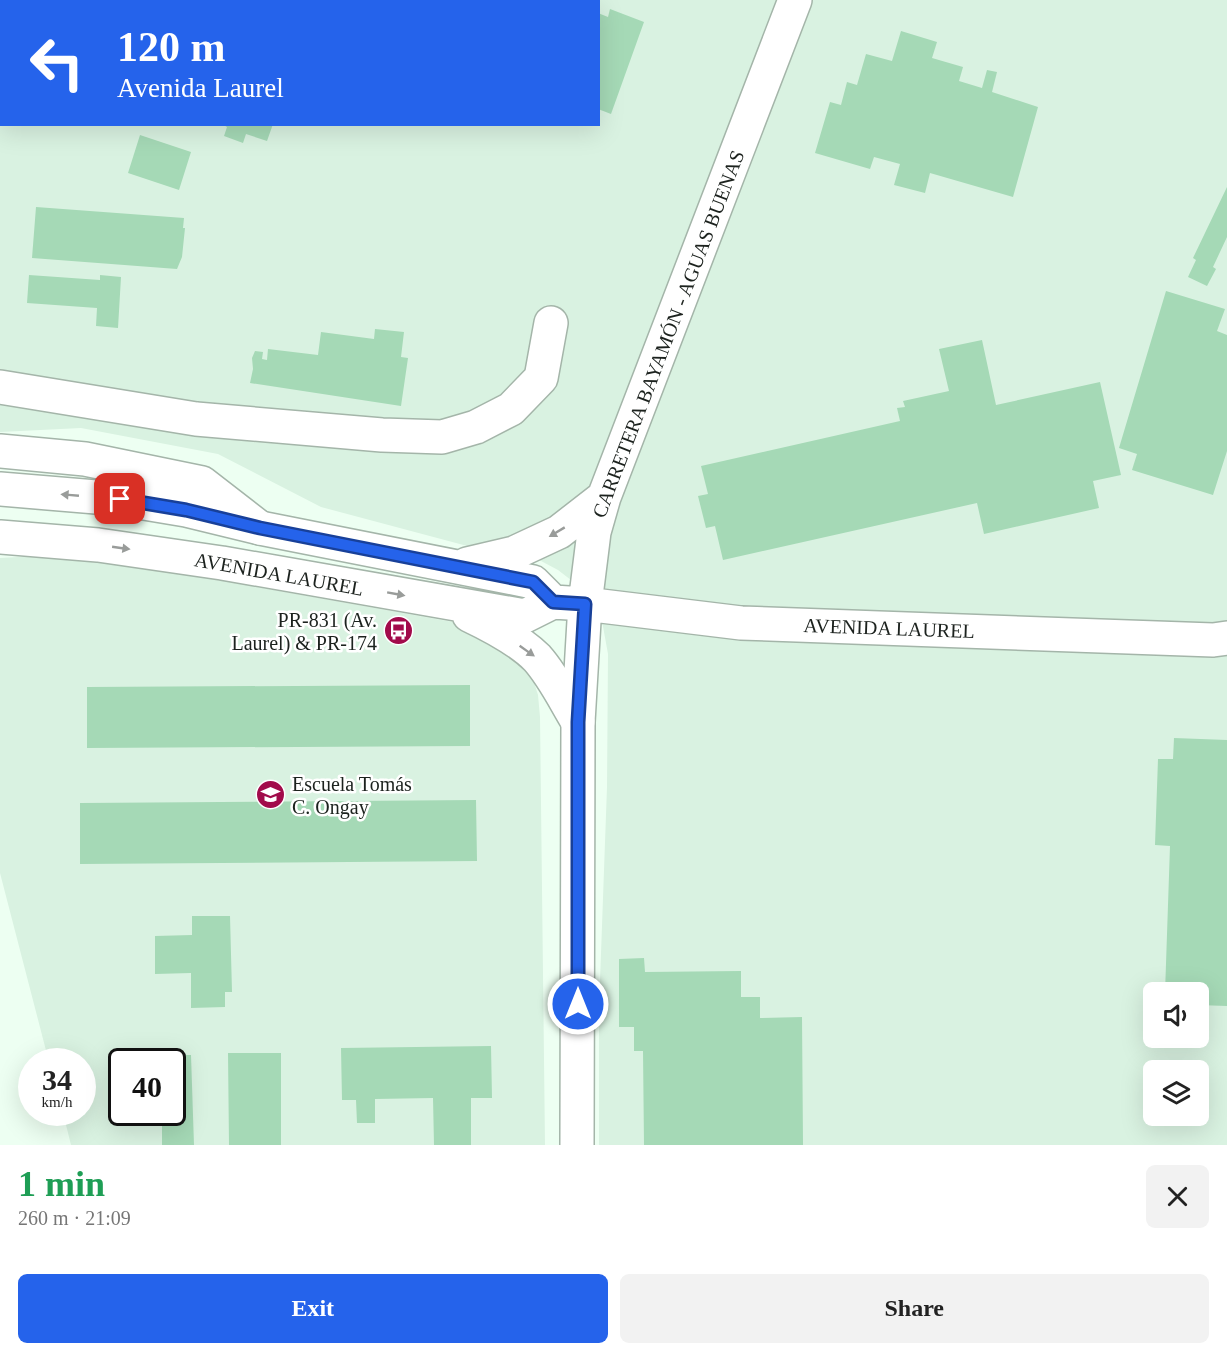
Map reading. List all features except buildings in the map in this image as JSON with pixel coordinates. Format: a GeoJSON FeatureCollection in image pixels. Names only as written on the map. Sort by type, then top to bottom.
{"type":"FeatureCollection","features":[{"type":"Feature","properties":{"kind":"main road","name":"CARRETERA BAYAMÓN - AGUAS BUENAS"},"geometry":{"type":"LineString","coordinates":[[577,1145],[578,722],[585,604],[594,532],[604,497],[795,0]]}},
{"type":"Feature","properties":{"kind":"main road"},"geometry":{"type":"LineString","coordinates":[[0,387],[196,419],[382,435],[442,437],[476,427],[511,409],[541,378],[551,323]]}},
{"type":"Feature","properties":{"kind":"main road"},"geometry":{"type":"LineString","coordinates":[[0,450],[85,459],[202,483],[260,528]]}},
{"type":"Feature","properties":{"kind":"main road","name":"AVENIDA LAUREL"},"geometry":{"type":"LineString","coordinates":[[0,489],[131,501],[186,510],[260,528],[533,582],[553,602]]}},
{"type":"Feature","properties":{"kind":"main road"},"geometry":{"type":"LineString","coordinates":[[456,567],[514,553],[550,537],[604,497]]}},
{"type":"Feature","properties":{"kind":"main road","name":"AVENIDA LAUREL"},"geometry":{"type":"LineString","coordinates":[[0,537],[99,545],[222,563],[525,616],[553,602],[741,623],[1213,640],[1227,638]]}},
{"type":"Feature","properties":{"kind":"main road"},"geometry":{"type":"LineString","coordinates":[[440,602],[492,626],[536,657],[555,683],[578,722]]}},
{"type":"Feature","properties":{"kind":"shaded area"},"geometry":{"type":"Polygon","coordinates":[[[600,0],[1227,0],[1227,1145],[599,1145],[599,1009],[607,787],[608,654],[600,610],[580,587],[558,570],[526,553],[471,547],[321,507],[218,454],[81,428],[0,432],[0,126],[600,126],[600,0]]]}},
{"type":"Feature","properties":{"kind":"shaded area","name":"Escuela Tomás C. Ongay"},"geometry":{"type":"Polygon","coordinates":[[[72,554],[481,627],[527,660],[538,695],[545,1145],[71,1145],[66,1126],[96,1126],[96,1048],[45,1048],[0,873],[0,558],[72,554]]]}},
{"type":"Feature","properties":{"kind":"place","name":"PR-831 (Av. Laurel) & PR-174"},"geometry":{"type":"Point","coordinates":[398,631]}},
{"type":"Feature","properties":{"kind":"place","name":"Escuela Tomás C. Ongay"},"geometry":{"type":"Point","coordinates":[271,795]}},
{"type":"Feature","properties":{"kind":"route"},"geometry":{"type":"LineString","coordinates":[[120,499],[186,510],[260,528],[533,582],[553,602],[585,604],[578,722],[578,1004]]}}]}
